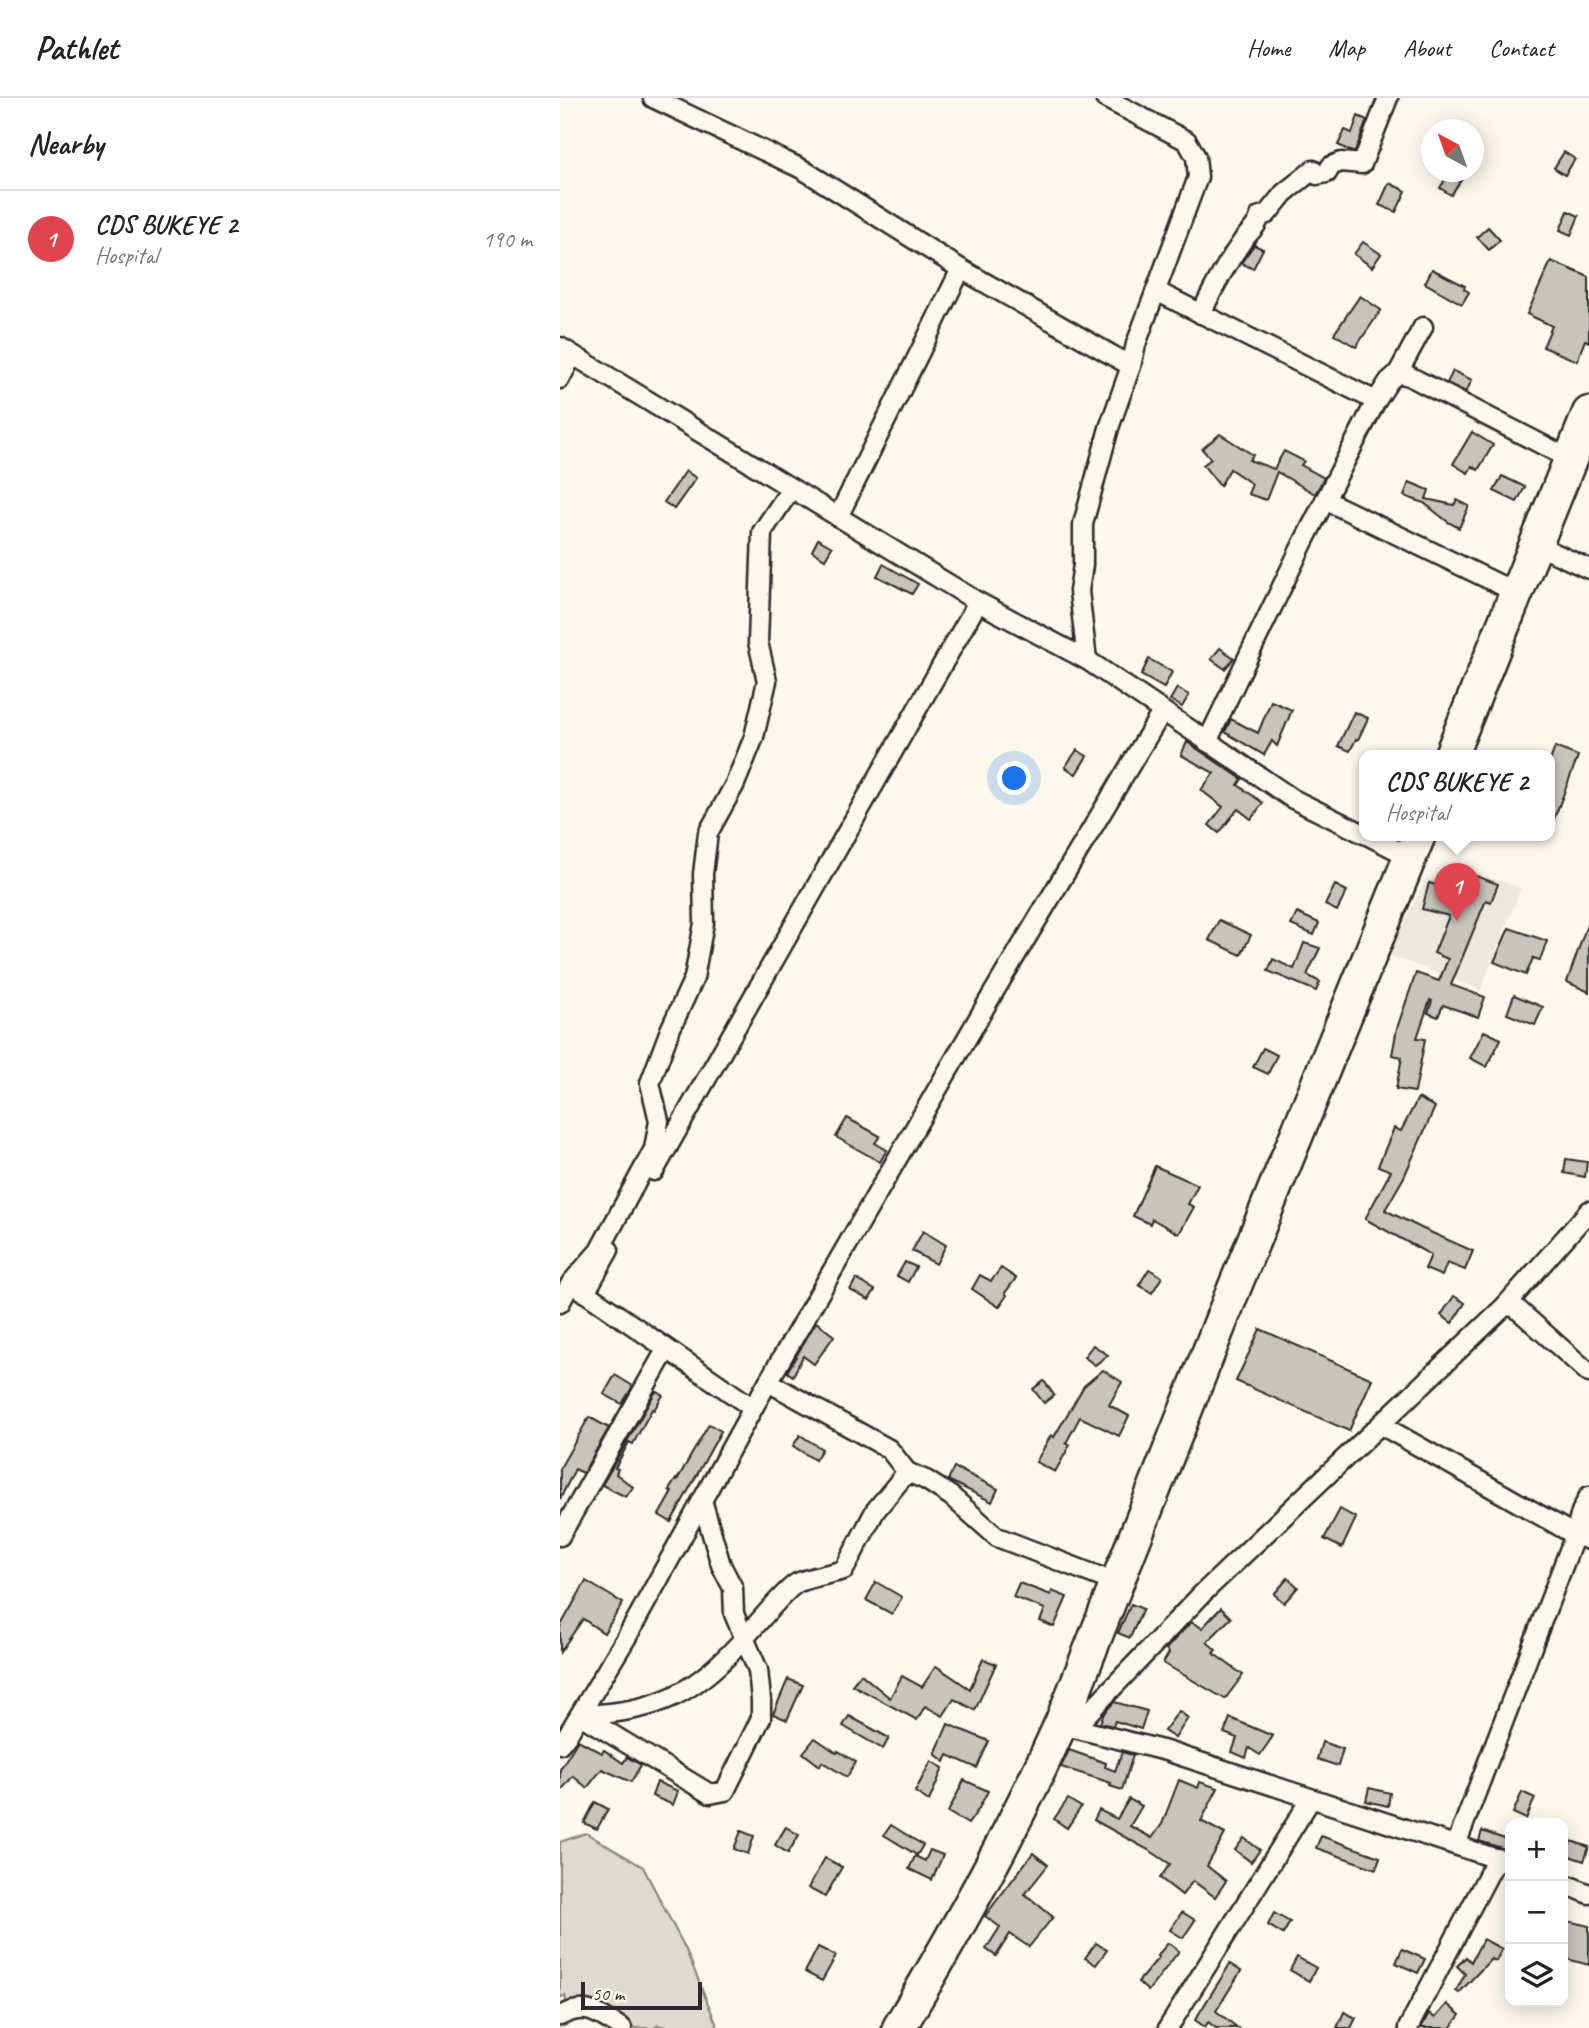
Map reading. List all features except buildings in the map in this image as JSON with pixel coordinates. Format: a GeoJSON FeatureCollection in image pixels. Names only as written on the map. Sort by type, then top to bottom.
{"type":"FeatureCollection","features":[{"type":"Feature","properties":{"kind":"highway"},"geometry":{"type":"LineString","coordinates":[[1453,750],[1589,414]]}},
{"type":"Feature","properties":{"kind":"highway"},"geometry":{"type":"LineString","coordinates":[[899,2028],[974,1900],[1037,1777],[1068,1725],[1116,1583],[1414,846]]}},
{"type":"Feature","properties":{"kind":"street"},"geometry":{"type":"LineString","coordinates":[[653,98],[802,169],[961,269],[1131,366]]}},
{"type":"Feature","properties":{"kind":"street"},"geometry":{"type":"LineString","coordinates":[[1087,660],[1079,591],[1083,565],[1083,524],[1136,344],[1198,177],[1196,157],[1187,141],[1105,98]]}},
{"type":"Feature","properties":{"kind":"street"},"geometry":{"type":"LineString","coordinates":[[1201,314],[1245,238],[1258,225],[1260,216],[1267,214],[1284,193],[1313,170],[1317,175],[1326,173],[1331,166],[1341,162],[1363,164],[1388,98]]}},
{"type":"Feature","properties":{"kind":"street"},"geometry":{"type":"LineString","coordinates":[[838,517],[961,269]]}},
{"type":"Feature","properties":{"kind":"street"},"geometry":{"type":"LineString","coordinates":[[1156,291],[1376,401]]}},
{"type":"Feature","properties":{"kind":"street"},"geometry":{"type":"LineString","coordinates":[[1207,741],[1376,401],[1389,381],[1398,373],[1423,327]]}},
{"type":"Feature","properties":{"kind":"street"},"geometry":{"type":"LineString","coordinates":[[560,379],[566,352],[978,602],[1087,660],[1293,799],[1359,832]]}},
{"type":"Feature","properties":{"kind":"street"},"geometry":{"type":"LineString","coordinates":[[1398,373],[1409,376],[1570,459]]}},
{"type":"Feature","properties":{"kind":"street"},"geometry":{"type":"LineString","coordinates":[[578,1288],[654,1149],[659,1121],[650,1083],[694,978],[704,923],[703,874],[708,833],[735,784],[754,737],[767,681],[758,642],[762,533],[791,489]]}},
{"type":"Feature","properties":{"kind":"street"},"geometry":{"type":"LineString","coordinates":[[1325,500],[1517,593]]}},
{"type":"Feature","properties":{"kind":"street"},"geometry":{"type":"LineString","coordinates":[[1537,545],[1589,569]]}},
{"type":"Feature","properties":{"kind":"street"},"geometry":{"type":"LineString","coordinates":[[560,1303],[578,1288],[978,602]]}},
{"type":"Feature","properties":{"kind":"street"},"geometry":{"type":"LineString","coordinates":[[560,1744],[628,1635],[753,1408],[982,1012],[1162,712]]}},
{"type":"Feature","properties":{"kind":"street"},"geometry":{"type":"LineString","coordinates":[[1392,841],[1414,846]]}},
{"type":"Feature","properties":{"kind":"street"},"geometry":{"type":"LineString","coordinates":[[1068,1725],[1505,1306],[1589,1211]]}},
{"type":"Feature","properties":{"kind":"street"},"geometry":{"type":"LineString","coordinates":[[578,1288],[753,1408]]}},
{"type":"Feature","properties":{"kind":"street"},"geometry":{"type":"LineString","coordinates":[[1505,1306],[1515,1307],[1589,1373]]}},
{"type":"Feature","properties":{"kind":"street"},"geometry":{"type":"LineString","coordinates":[[560,1536],[666,1350]]}},
{"type":"Feature","properties":{"kind":"street"},"geometry":{"type":"LineString","coordinates":[[768,1382],[890,1450],[907,1472],[951,1496],[997,1537],[1116,1583]]}},
{"type":"Feature","properties":{"kind":"street"},"geometry":{"type":"LineString","coordinates":[[1381,1425],[1582,1537]]}},
{"type":"Feature","properties":{"kind":"street"},"geometry":{"type":"LineString","coordinates":[[580,1715],[631,1711],[658,1703],[688,1690],[715,1670],[797,1583],[844,1570],[875,1511],[907,1472]]}},
{"type":"Feature","properties":{"kind":"street"},"geometry":{"type":"LineString","coordinates":[[1456,1845],[1582,1537],[1581,1512],[1589,1496]]}},
{"type":"Feature","properties":{"kind":"street"},"geometry":{"type":"LineString","coordinates":[[580,1715],[710,1794],[724,1791],[761,1718],[758,1670],[734,1614],[733,1588],[721,1565],[702,1500]]}},
{"type":"Feature","properties":{"kind":"street"},"geometry":{"type":"LineString","coordinates":[[1068,1725],[1166,1751],[1504,1860],[1408,2028]]}},
{"type":"Feature","properties":{"kind":"street"},"geometry":{"type":"LineString","coordinates":[[1168,2028],[1311,1799]]}},
{"type":"Feature","properties":{"kind":"street"},"geometry":{"type":"LineString","coordinates":[[1568,1886],[1589,1894]]}},
{"type":"Feature","properties":{"kind":"street"},"geometry":{"type":"LineString","coordinates":[[560,2016],[576,2009],[586,2009],[622,2028]]}},
{"type":"Feature","properties":{"kind":"shaded area"},"geometry":{"type":"Polygon","coordinates":[[[1468,870],[1521,888],[1481,990],[1389,955],[1426,878],[1460,888],[1468,870]]]}},
{"type":"Feature","properties":{"kind":"shaded area"},"geometry":{"type":"Polygon","coordinates":[[[586,1833],[643,1867],[686,1950],[718,2028],[671,2028],[658,2025],[654,2028],[602,2028],[594,2020],[569,2018],[565,1995],[560,1998],[560,1842],[586,1833]]]}},
{"type":"Feature","properties":{"kind":"place","name":"CDS BUKEYE 2"},"geometry":{"type":"Point","coordinates":[1457,921]}}]}
